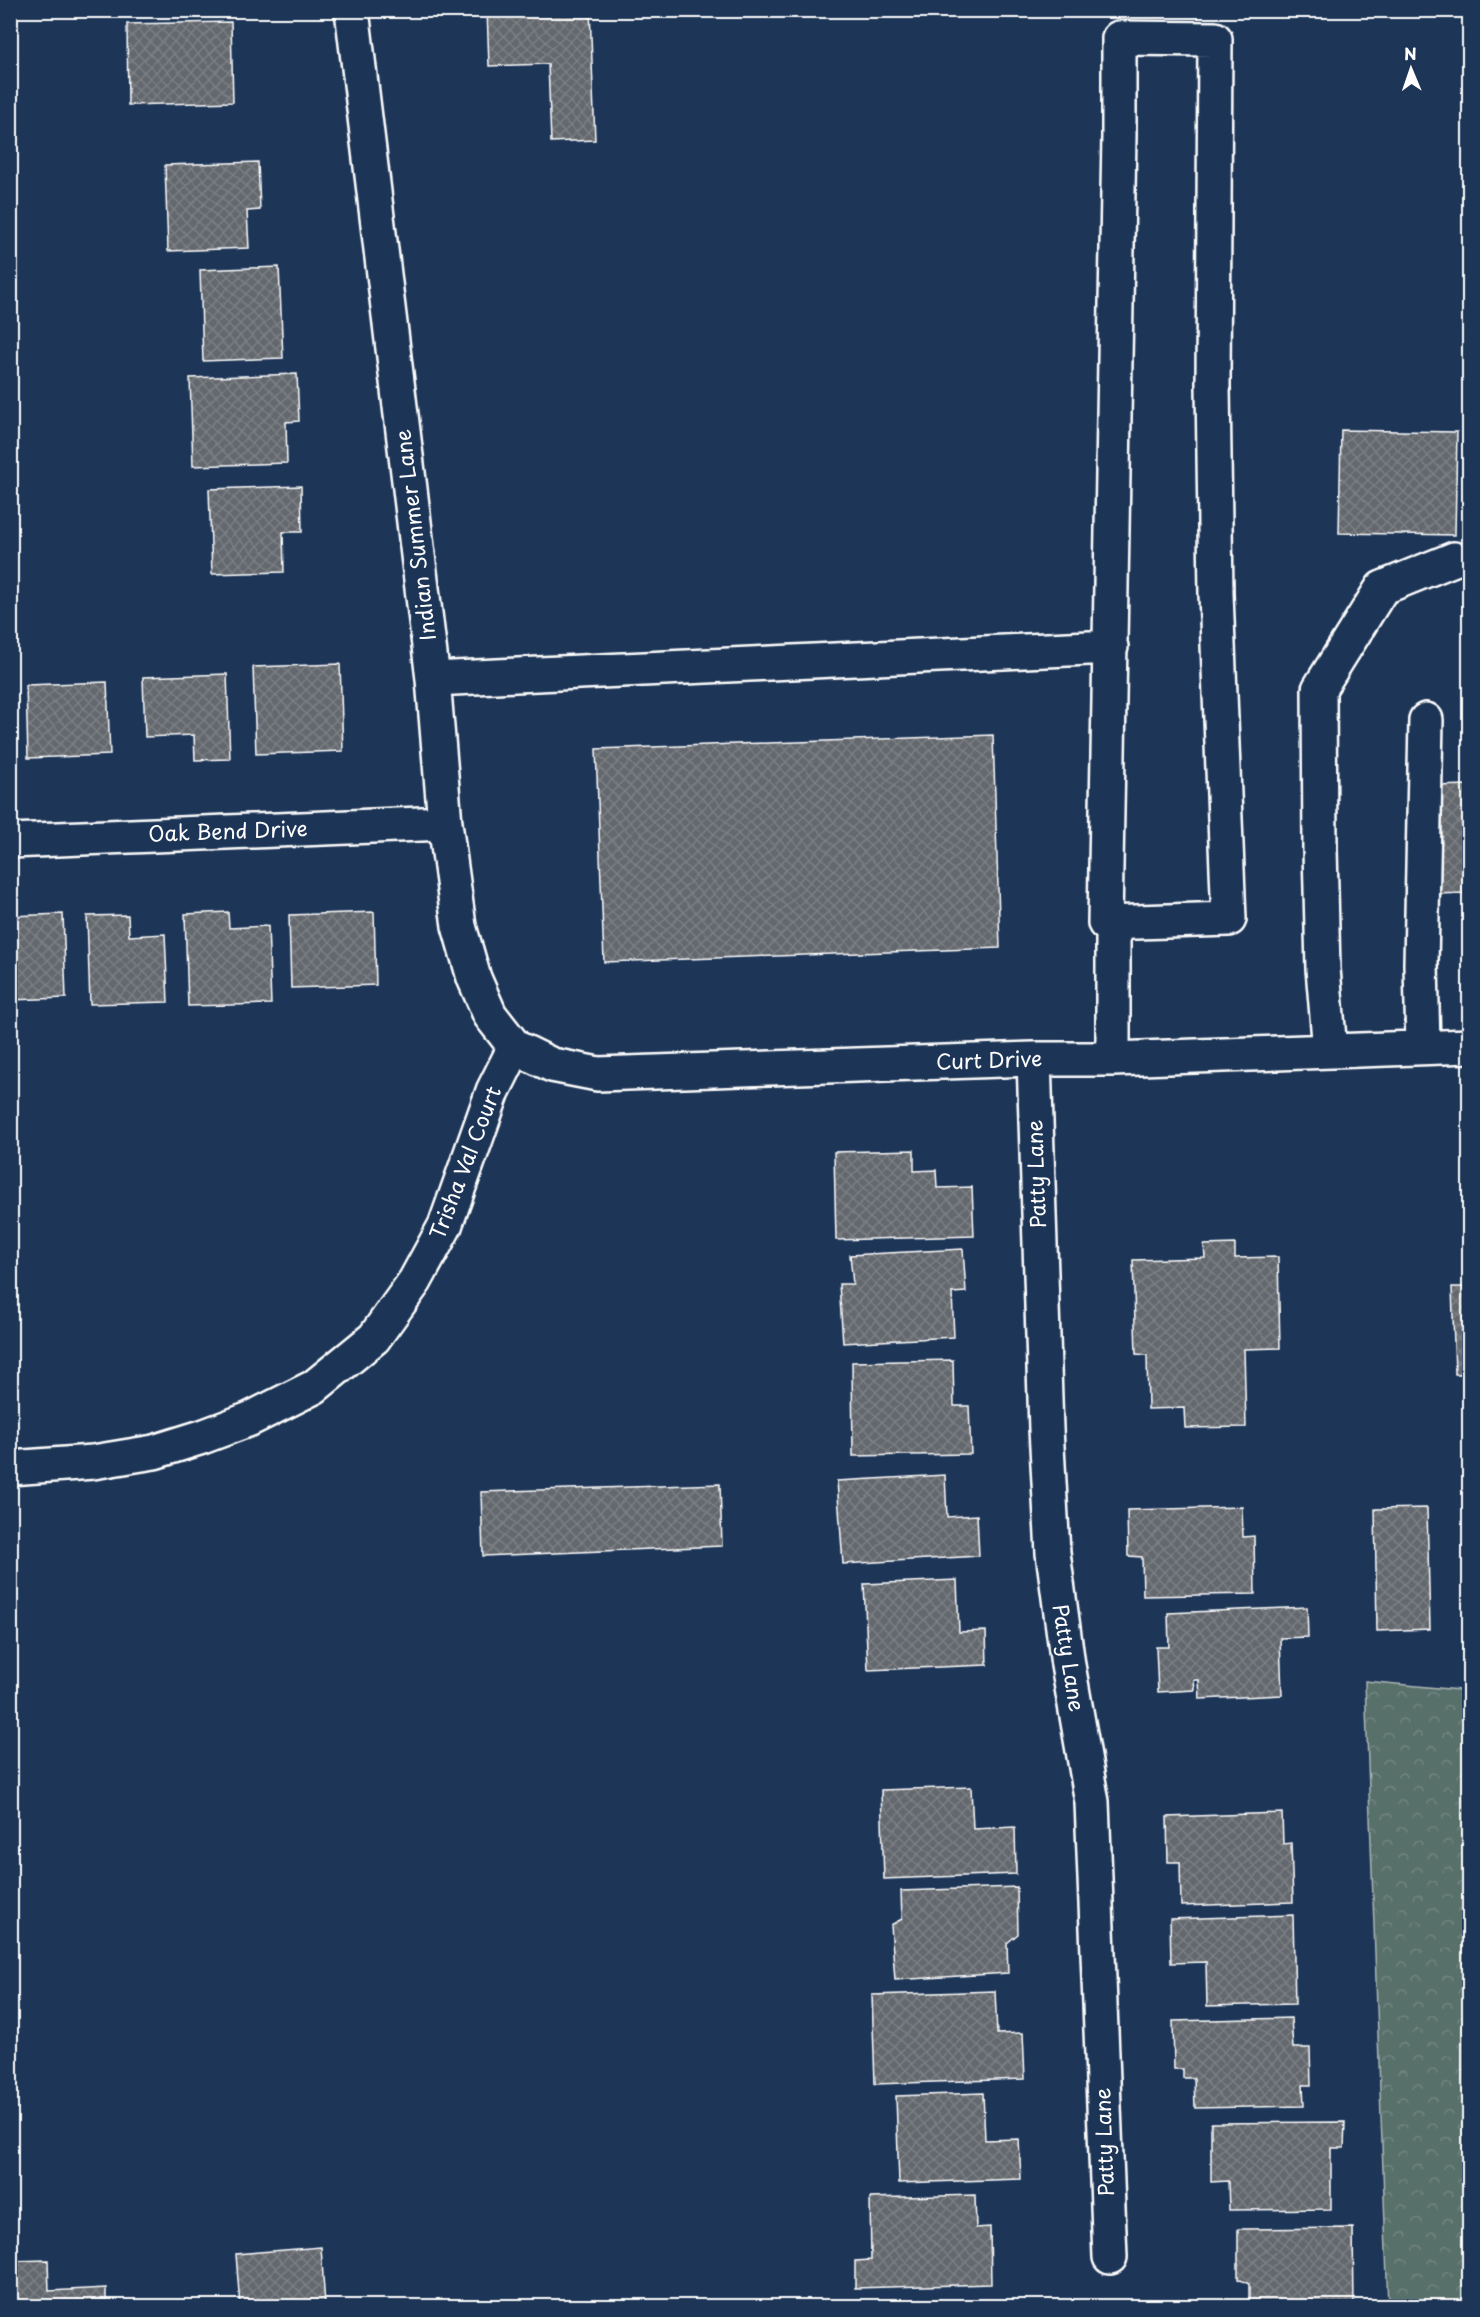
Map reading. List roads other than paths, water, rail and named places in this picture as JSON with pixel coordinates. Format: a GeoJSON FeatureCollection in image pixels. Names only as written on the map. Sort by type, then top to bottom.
{"type":"FeatureCollection","features":[{"type":"Feature","properties":{"kind":"street","name":"Indian Summer Lane"},"geometry":{"type":"LineString","coordinates":[[352,10],[433,678],[445,823],[459,926],[474,978],[490,1015],[515,1047]]}},
{"type":"Feature","properties":{"kind":"street"},"geometry":{"type":"LineString","coordinates":[[1119,38],[1215,39],[1213,386],[1216,594],[1229,919],[1105,923],[1111,647],[1119,38]]}},
{"type":"Feature","properties":{"kind":"street"},"geometry":{"type":"LineString","coordinates":[[1330,1051],[1323,969],[1319,689],[1382,588],[1454,559]]}},
{"type":"Feature","properties":{"kind":"street"},"geometry":{"type":"LineString","coordinates":[[433,678],[1111,647]]}},
{"type":"Feature","properties":{"kind":"street"},"geometry":{"type":"LineString","coordinates":[[1424,1047],[1421,964],[1426,720]]}},
{"type":"Feature","properties":{"kind":"street","name":"Oak Bend Drive"},"geometry":{"type":"LineString","coordinates":[[10,842],[445,823]]}},
{"type":"Feature","properties":{"kind":"street"},"geometry":{"type":"LineString","coordinates":[[1113,923],[1113,1059]]}},
{"type":"Feature","properties":{"kind":"street","name":"Curt Drive"},"geometry":{"type":"LineString","coordinates":[[515,1047],[552,1065],[598,1074],[1470,1046]]}},
{"type":"Feature","properties":{"kind":"street","name":"Trisha Val Court"},"geometry":{"type":"LineString","coordinates":[[10,1468],[93,1462],[154,1452],[202,1437],[250,1419],[314,1387],[374,1338],[416,1281],[445,1226],[493,1091],[515,1047]]}},
{"type":"Feature","properties":{"kind":"street","name":"Patty Lane"},"geometry":{"type":"LineString","coordinates":[[1034,1059],[1046,1429],[1053,1553],[1068,1665],[1092,1802],[1110,2257]]}}]}
